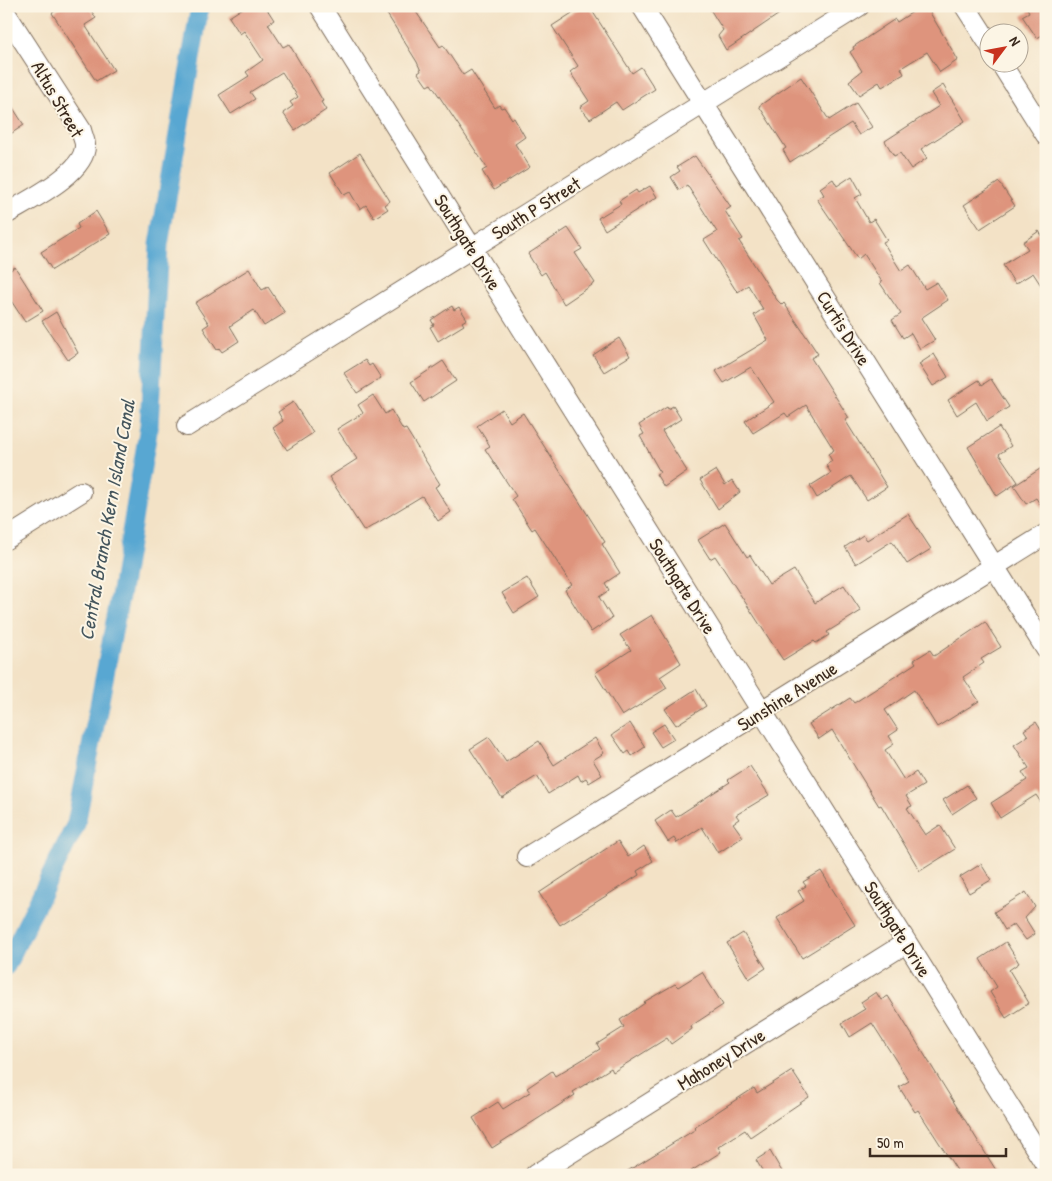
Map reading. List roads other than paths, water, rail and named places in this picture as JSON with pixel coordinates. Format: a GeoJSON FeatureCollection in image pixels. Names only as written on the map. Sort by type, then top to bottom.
{"type":"FeatureCollection","features":[{"type":"Feature","properties":{"kind":"street","name":"Southgate Drive"},"geometry":{"type":"LineString","coordinates":[[320,6],[1046,1165]]}},
{"type":"Feature","properties":{"kind":"street","name":"Curtis Drive"},"geometry":{"type":"LineString","coordinates":[[642,6],[1046,649]]}},
{"type":"Feature","properties":{"kind":"street","name":"South P Street"},"geometry":{"type":"LineString","coordinates":[[188,426],[859,6]]}},
{"type":"Feature","properties":{"kind":"street"},"geometry":{"type":"LineString","coordinates":[[965,6],[980,30]]}},
{"type":"Feature","properties":{"kind":"street","name":"Altus Street"},"geometry":{"type":"LineString","coordinates":[[6,14],[81,130],[85,146],[81,161],[66,177],[6,214]]}},
{"type":"Feature","properties":{"kind":"street"},"geometry":{"type":"LineString","coordinates":[[1006,72],[1046,135]]}},
{"type":"Feature","properties":{"kind":"street"},"geometry":{"type":"LineString","coordinates":[[6,539],[81,492]]}},
{"type":"Feature","properties":{"kind":"street","name":"Sunshine Avenue"},"geometry":{"type":"LineString","coordinates":[[527,857],[1046,534]]}},
{"type":"Feature","properties":{"kind":"street","name":"Mahoney Drive"},"geometry":{"type":"LineString","coordinates":[[535,1175],[906,943]]}},
{"type":"Feature","properties":{"kind":"waterway","name":"Central Branch Kern Island Canal"},"geometry":{"type":"LineString","coordinates":[[6,966],[76,824],[121,591],[149,426],[159,245],[200,6]]}}]}
